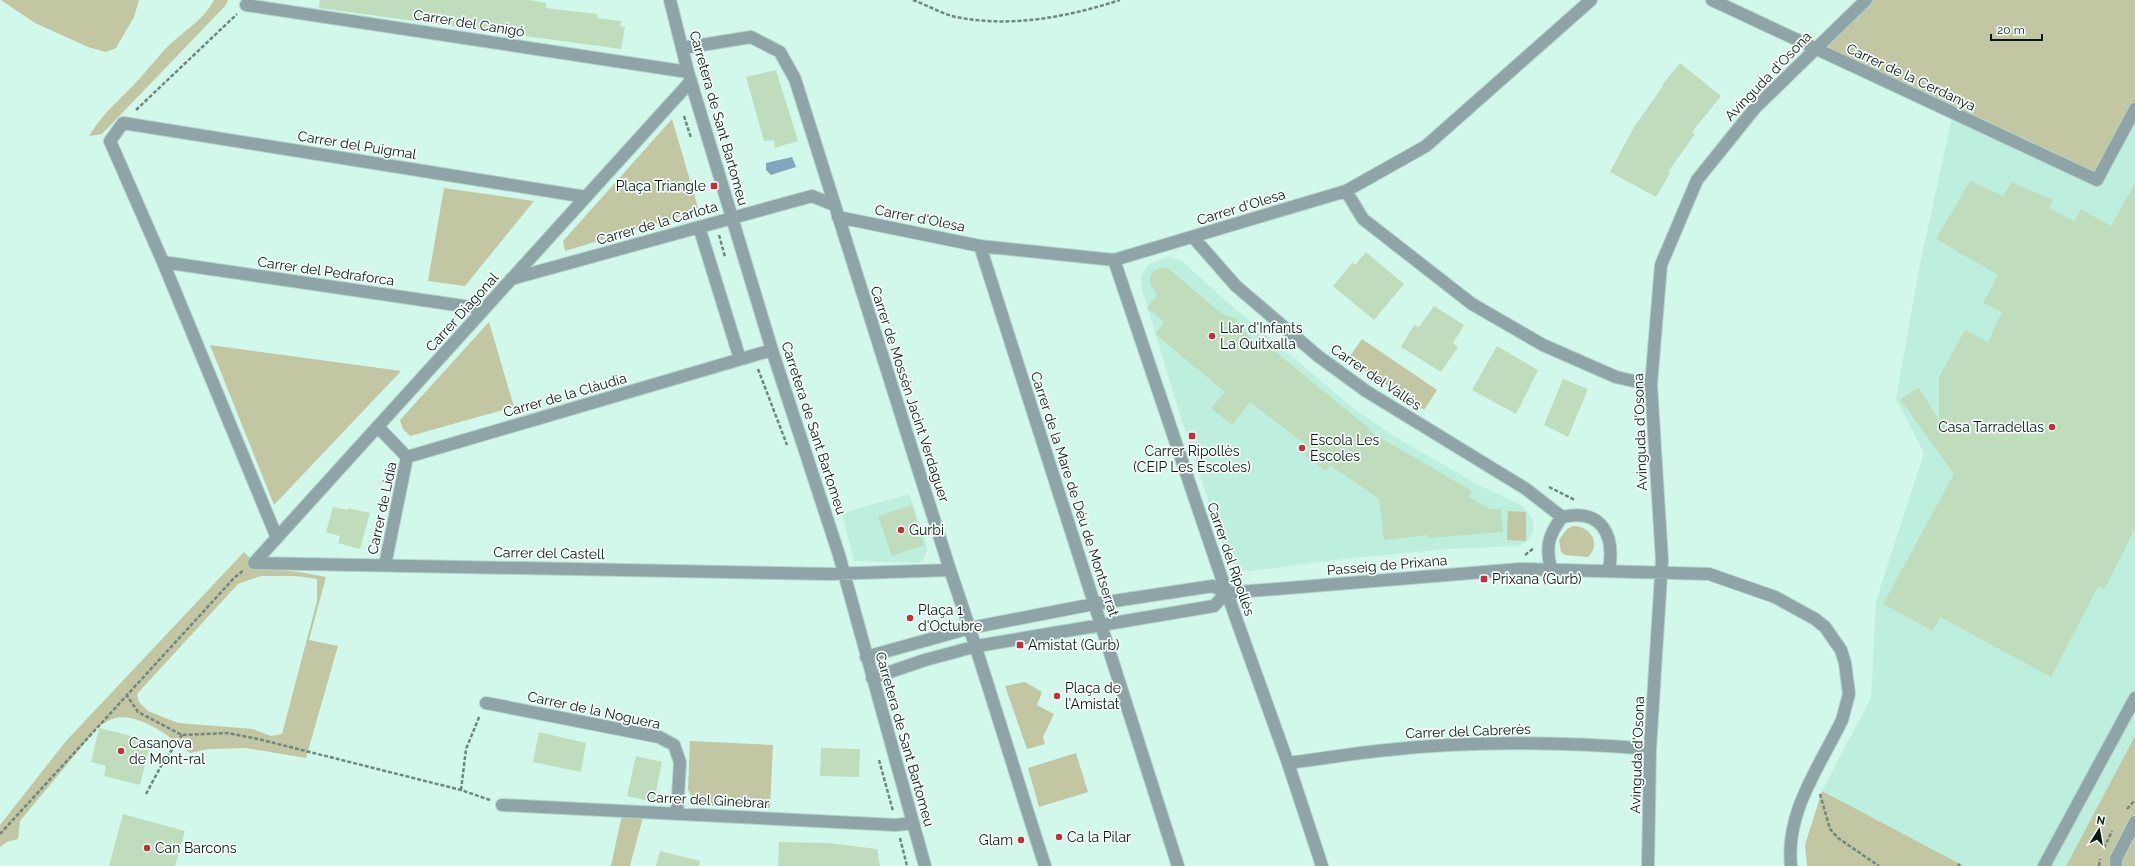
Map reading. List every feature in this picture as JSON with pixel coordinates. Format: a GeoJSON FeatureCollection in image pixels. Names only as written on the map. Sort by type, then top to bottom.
{"type":"FeatureCollection","features":[{"type":"Feature","properties":{"kind":"street","name":"Carretera de Sant Bartomeu"},"geometry":{"type":"LineString","coordinates":[[670,0],[690,76],[772,350],[837,550],[925,866]]}},
{"type":"Feature","properties":{"kind":"street","name":"Carrer d'Olesa"},"geometry":{"type":"LineString","coordinates":[[838,217],[980,246],[1114,260],[1346,191],[1426,146],[1591,0]]}},
{"type":"Feature","properties":{"kind":"street","name":"Carrer de la Cerdanya"},"geometry":{"type":"LineString","coordinates":[[1712,0],[2097,180],[2135,109]]}},
{"type":"Feature","properties":{"kind":"street","name":"Avinguda d'Osona"},"geometry":{"type":"LineString","coordinates":[[1648,866],[1650,749],[1662,560],[1651,385],[1661,265],[1697,180],[1755,108],[1866,0]]}},
{"type":"Feature","properties":{"kind":"street","name":"Carrer del Canigó"},"geometry":{"type":"LineString","coordinates":[[246,5],[690,76]]}},
{"type":"Feature","properties":{"kind":"street","name":"Carrer de Mossèn Jacint Verdaguer"},"geometry":{"type":"LineString","coordinates":[[683,48],[751,37],[780,52],[795,79],[950,570],[977,646],[994,707],[1044,866]]}},
{"type":"Feature","properties":{"kind":"street","name":"Carrer Diagonal"},"geometry":{"type":"LineString","coordinates":[[254,563],[679,94],[690,76]]}},
{"type":"Feature","properties":{"kind":"street"},"geometry":{"type":"LineString","coordinates":[[123,123],[110,141],[163,262],[277,538]]}},
{"type":"Feature","properties":{"kind":"street","name":"Carrer del Puigmal"},"geometry":{"type":"LineString","coordinates":[[123,123],[586,197]]}},
{"type":"Feature","properties":{"kind":"street"},"geometry":{"type":"LineString","coordinates":[[1346,191],[1363,219],[1472,304],[1543,345],[1616,377],[1651,385]]}},
{"type":"Feature","properties":{"kind":"street","name":"Carrer de la Carlota"},"geometry":{"type":"LineString","coordinates":[[511,279],[812,196],[834,205]]}},
{"type":"Feature","properties":{"kind":"street"},"geometry":{"type":"LineString","coordinates":[[699,227],[740,360]]}},
{"type":"Feature","properties":{"kind":"street","name":"Carrer del Vallès"},"geometry":{"type":"LineString","coordinates":[[1193,236],[1236,286],[1318,356],[1366,391],[1530,492],[1562,517]]}},
{"type":"Feature","properties":{"kind":"street","name":"Carrer de la Mare de Déu de Montserrat"},"geometry":{"type":"LineString","coordinates":[[980,246],[1178,866]]}},
{"type":"Feature","properties":{"kind":"street","name":"Carrer del Ripollès"},"geometry":{"type":"LineString","coordinates":[[1114,260],[1226,593],[1288,763],[1322,866]]}},
{"type":"Feature","properties":{"kind":"street","name":"Carrer del Pedraforca"},"geometry":{"type":"LineString","coordinates":[[163,262],[484,309]]}},
{"type":"Feature","properties":{"kind":"street","name":"Carrer de la Clàudia"},"geometry":{"type":"LineString","coordinates":[[408,457],[772,350]]}},
{"type":"Feature","properties":{"kind":"street"},"geometry":{"type":"LineString","coordinates":[[378,427],[408,457]]}},
{"type":"Feature","properties":{"kind":"street","name":"Carrer de Lídia"},"geometry":{"type":"LineString","coordinates":[[385,565],[408,457]]}},
{"type":"Feature","properties":{"kind":"street"},"geometry":{"type":"LineString","coordinates":[[1609,570],[1610,552],[1608,536],[1597,521],[1588,516],[1577,514],[1562,517],[1550,536],[1547,547],[1551,568],[1709,574],[1775,597],[1815,619],[1832,636],[1841,650],[1849,684],[1847,706],[1842,720],[1800,802],[1793,823],[1789,850],[1791,866]]}},
{"type":"Feature","properties":{"kind":"street","name":"Carrer del Castell"},"geometry":{"type":"LineString","coordinates":[[254,563],[843,574]]}},
{"type":"Feature","properties":{"kind":"street","name":"Passeig de Prixana"},"geometry":{"type":"LineString","coordinates":[[866,657],[970,628],[1094,604],[1212,586],[1226,593],[1520,569],[1551,568]]}},
{"type":"Feature","properties":{"kind":"street"},"geometry":{"type":"LineString","coordinates":[[843,574],[950,570]]}},
{"type":"Feature","properties":{"kind":"street"},"geometry":{"type":"LineString","coordinates":[[872,678],[977,646],[1214,606],[1226,593]]}},
{"type":"Feature","properties":{"kind":"street"},"geometry":{"type":"LineString","coordinates":[[2044,866],[2135,698]]}},
{"type":"Feature","properties":{"kind":"street","name":"Carrer de la Noguera"},"geometry":{"type":"LineString","coordinates":[[486,703],[659,737],[674,745],[680,762],[677,813]]}},
{"type":"Feature","properties":{"kind":"street","name":"Carrer del Cabrerès"},"geometry":{"type":"LineString","coordinates":[[1288,763],[1388,750],[1495,743],[1579,743],[1650,749]]}},
{"type":"Feature","properties":{"kind":"street","name":"Carrer del Ginebrar"},"geometry":{"type":"LineString","coordinates":[[502,805],[896,825],[912,823]]}},
{"type":"Feature","properties":{"kind":"street"},"geometry":{"type":"LineString","coordinates":[[2116,866],[2116,859],[2135,822]]}},
{"type":"Feature","properties":{"kind":"path"},"geometry":{"type":"LineString","coordinates":[[913,0],[955,17],[1009,23],[1080,13],[1120,0]]}},
{"type":"Feature","properties":{"kind":"path"},"geometry":{"type":"LineString","coordinates":[[123,123],[246,5]]}},
{"type":"Feature","properties":{"kind":"path"},"geometry":{"type":"LineString","coordinates":[[679,94],[692,142]]}},
{"type":"Feature","properties":{"kind":"path"},"geometry":{"type":"LineString","coordinates":[[715,223],[726,258]]}},
{"type":"Feature","properties":{"kind":"path"},"geometry":{"type":"LineString","coordinates":[[754,356],[782,437],[789,448]]}},
{"type":"Feature","properties":{"kind":"path"},"geometry":{"type":"LineString","coordinates":[[1547,486],[1576,501]]}},
{"type":"Feature","properties":{"kind":"path"},"geometry":{"type":"LineString","coordinates":[[1519,556],[1525,555],[1536,547]]}},
{"type":"Feature","properties":{"kind":"path"},"geometry":{"type":"LineString","coordinates":[[0,834],[126,694],[235,577],[254,563]]}},
{"type":"Feature","properties":{"kind":"path"},"geometry":{"type":"LineString","coordinates":[[126,694],[138,712],[182,735],[228,733],[461,790],[502,805]]}},
{"type":"Feature","properties":{"kind":"path"},"geometry":{"type":"LineString","coordinates":[[461,790],[466,749],[486,703]]}},
{"type":"Feature","properties":{"kind":"path"},"geometry":{"type":"LineString","coordinates":[[146,794],[161,766],[182,735]]}},
{"type":"Feature","properties":{"kind":"path"},"geometry":{"type":"LineString","coordinates":[[878,757],[907,866]]}},
{"type":"Feature","properties":{"kind":"path"},"geometry":{"type":"LineString","coordinates":[[1819,792],[1828,815],[1830,829],[1838,838],[1879,866]]}},
{"type":"Feature","properties":{"kind":"shaded area"},"geometry":{"type":"Polygon","coordinates":[[[1,0],[139,0],[134,17],[116,48],[106,52],[88,47],[35,23],[1,0]]]}},
{"type":"Feature","properties":{"kind":"shaded area"},"geometry":{"type":"Polygon","coordinates":[[[214,0],[228,0],[226,5],[102,134],[89,136],[100,119],[141,77],[165,49],[204,14],[214,0]]]}},
{"type":"Feature","properties":{"kind":"shaded area"},"geometry":{"type":"Polygon","coordinates":[[[1867,0],[2135,0],[2135,109],[2097,180],[1814,50],[1867,0]]]}},
{"type":"Feature","properties":{"kind":"shaded area"},"geometry":{"type":"Polygon","coordinates":[[[1952,118],[2135,119],[2135,736],[2066,866],[1958,866],[1822,791],[1871,698],[1876,601],[1924,453],[1896,399],[1920,264],[1952,118]]]}},
{"type":"Feature","properties":{"kind":"shaded area"},"geometry":{"type":"Polygon","coordinates":[[[672,119],[699,211],[565,251],[563,241],[672,119]]]}},
{"type":"Feature","properties":{"kind":"shaded area"},"geometry":{"type":"Polygon","coordinates":[[[444,188],[534,201],[465,286],[428,281],[444,188]]]}},
{"type":"Feature","properties":{"kind":"shaded area","name":"Escola Les Escoles"},"geometry":{"type":"Polygon","coordinates":[[[1168,257],[1182,261],[1227,302],[1352,407],[1392,435],[1477,484],[1521,505],[1532,518],[1534,529],[1530,538],[1525,543],[1517,546],[1448,549],[1351,558],[1250,571],[1240,569],[1233,564],[1223,544],[1180,415],[1141,286],[1141,277],[1145,269],[1151,263],[1168,257]]]}},
{"type":"Feature","properties":{"kind":"shaded area"},"geometry":{"type":"Polygon","coordinates":[[[489,322],[514,407],[410,436],[403,429],[400,420],[489,322]]]}},
{"type":"Feature","properties":{"kind":"shaded area"},"geometry":{"type":"Polygon","coordinates":[[[1362,339],[1437,390],[1424,410],[1348,359],[1362,339]]]}},
{"type":"Feature","properties":{"kind":"shaded area"},"geometry":{"type":"Polygon","coordinates":[[[210,345],[401,371],[274,505],[210,345]]]}},
{"type":"Feature","properties":{"kind":"shaded area"},"geometry":{"type":"Polygon","coordinates":[[[909,494],[926,542],[927,551],[923,560],[918,563],[854,561],[842,513],[909,494]]]}},
{"type":"Feature","properties":{"kind":"shaded area"},"geometry":{"type":"Polygon","coordinates":[[[1508,511],[1526,512],[1526,541],[1507,540],[1508,511]]]}},
{"type":"Feature","properties":{"kind":"shaded area"},"geometry":{"type":"Polygon","coordinates":[[[1573,526],[1584,529],[1592,536],[1594,546],[1588,557],[1565,555],[1561,552],[1559,540],[1567,529],[1573,526]]]}},
{"type":"Feature","properties":{"kind":"shaded area"},"geometry":{"type":"Polygon","coordinates":[[[244,552],[260,568],[299,572],[326,577],[309,640],[338,646],[306,758],[246,748],[209,749],[190,753],[164,733],[143,722],[132,718],[122,717],[112,719],[98,727],[20,821],[18,839],[7,842],[0,847],[0,825],[66,741],[244,552]],[[261,576],[238,584],[137,694],[139,702],[148,711],[178,723],[253,729],[271,736],[282,734],[317,601],[317,579],[295,576],[261,576]]]}},
{"type":"Feature","properties":{"kind":"shaded area"},"geometry":{"type":"Polygon","coordinates":[[[1025,682],[1042,692],[1037,705],[1054,714],[1043,737],[1045,744],[1027,749],[1005,686],[1025,682]]]}},
{"type":"Feature","properties":{"kind":"shaded area"},"geometry":{"type":"Polygon","coordinates":[[[2135,736],[2135,866],[2066,866],[2135,736]]]}},
{"type":"Feature","properties":{"kind":"shaded area"},"geometry":{"type":"Polygon","coordinates":[[[690,741],[773,745],[770,808],[701,805],[692,798],[688,789],[690,741]]]}},
{"type":"Feature","properties":{"kind":"shaded area"},"geometry":{"type":"Polygon","coordinates":[[[1076,753],[1088,792],[1039,807],[1028,768],[1076,753]]]}},
{"type":"Feature","properties":{"kind":"shaded area"},"geometry":{"type":"Polygon","coordinates":[[[1822,791],[1964,866],[1807,866],[1805,845],[1822,791]]]}},
{"type":"Feature","properties":{"kind":"shaded area"},"geometry":{"type":"Polygon","coordinates":[[[622,815],[643,817],[630,866],[611,866],[622,815]]]}},
{"type":"Feature","properties":{"kind":"water"},"geometry":{"type":"Polygon","coordinates":[[[792,157],[796,167],[771,175],[766,170],[766,163],[792,157]]]}},
{"type":"Feature","properties":{"kind":"building"},"geometry":{"type":"Polygon","coordinates":[[[320,0],[529,0],[546,3],[546,8],[597,14],[597,18],[621,21],[620,26],[625,27],[621,49],[319,8],[320,0]]]}},
{"type":"Feature","properties":{"kind":"building"},"geometry":{"type":"Polygon","coordinates":[[[1680,63],[1721,96],[1692,132],[1695,134],[1668,172],[1670,173],[1656,197],[1610,172],[1634,127],[1663,86],[1662,85],[1680,63]]]}},
{"type":"Feature","properties":{"kind":"building"},"geometry":{"type":"Polygon","coordinates":[[[776,70],[798,141],[775,148],[774,140],[764,141],[746,77],[776,70]]]}},
{"type":"Feature","properties":{"kind":"building","name":"Casa Tarradellas"},"geometry":{"type":"Polygon","coordinates":[[[1970,181],[2003,196],[2012,182],[2053,200],[2049,208],[2074,221],[2081,209],[2111,226],[2135,183],[2135,529],[2105,588],[2098,587],[2051,677],[1940,617],[1933,631],[1883,604],[1954,474],[1900,399],[1919,388],[1939,420],[1939,377],[1965,330],[1988,342],[2002,312],[1983,303],[1998,275],[1936,239],[1970,181]]]}},
{"type":"Feature","properties":{"kind":"building"},"geometry":{"type":"Polygon","coordinates":[[[1366,252],[1404,284],[1374,320],[1333,286],[1353,262],[1355,265],[1366,252]]]}},
{"type":"Feature","properties":{"kind":"building"},"geometry":{"type":"Polygon","coordinates":[[[1160,268],[1169,269],[1221,313],[1236,319],[1244,331],[1261,348],[1267,345],[1370,429],[1369,431],[1472,491],[1469,497],[1490,509],[1501,509],[1503,532],[1428,538],[1428,535],[1384,540],[1379,499],[1330,465],[1326,471],[1305,455],[1310,448],[1250,402],[1232,425],[1211,408],[1225,392],[1155,334],[1164,322],[1147,308],[1157,295],[1150,283],[1150,277],[1154,271],[1160,268]]]}},
{"type":"Feature","properties":{"kind":"building"},"geometry":{"type":"Polygon","coordinates":[[[1434,306],[1464,325],[1453,343],[1458,347],[1441,372],[1401,347],[1414,325],[1419,327],[1434,306]]]}},
{"type":"Feature","properties":{"kind":"building"},"geometry":{"type":"Polygon","coordinates":[[[1497,346],[1538,370],[1516,414],[1472,390],[1497,346]]]}},
{"type":"Feature","properties":{"kind":"building"},"geometry":{"type":"Polygon","coordinates":[[[1563,379],[1588,389],[1568,437],[1544,425],[1563,379]]]}},
{"type":"Feature","properties":{"kind":"building","name":"Gurbi"},"geometry":{"type":"Polygon","coordinates":[[[912,505],[924,545],[892,556],[878,516],[912,505]]]}},
{"type":"Feature","properties":{"kind":"building"},"geometry":{"type":"Polygon","coordinates":[[[333,507],[347,510],[348,508],[370,513],[360,549],[338,543],[340,536],[326,532],[333,507]]]}},
{"type":"Feature","properties":{"kind":"building","name":"Casanova de Mont-ral"},"geometry":{"type":"Polygon","coordinates":[[[99,728],[151,741],[140,785],[104,776],[106,766],[91,762],[99,728]]]}},
{"type":"Feature","properties":{"kind":"building"},"geometry":{"type":"Polygon","coordinates":[[[539,732],[586,743],[581,772],[533,762],[539,732]]]}},
{"type":"Feature","properties":{"kind":"building"},"geometry":{"type":"Polygon","coordinates":[[[821,748],[860,749],[859,777],[820,776],[821,748]]]}},
{"type":"Feature","properties":{"kind":"building"},"geometry":{"type":"Polygon","coordinates":[[[636,756],[662,762],[654,802],[627,796],[636,756]]]}},
{"type":"Feature","properties":{"kind":"building","name":"Can Barcons"},"geometry":{"type":"Polygon","coordinates":[[[123,814],[185,831],[175,866],[109,866],[123,814]]]}},
{"type":"Feature","properties":{"kind":"building"},"geometry":{"type":"Polygon","coordinates":[[[779,842],[829,843],[877,849],[880,866],[778,866],[779,842]]]}},
{"type":"Feature","properties":{"kind":"building"},"geometry":{"type":"Polygon","coordinates":[[[660,851],[700,861],[699,866],[656,866],[660,851]]]}},
{"type":"Feature","properties":{"kind":"place","name":"Plaça Triangle"},"geometry":{"type":"Point","coordinates":[714,186]}},
{"type":"Feature","properties":{"kind":"place","name":"Llar d'Infants La Quitxalla"},"geometry":{"type":"Point","coordinates":[1212,336]}},
{"type":"Feature","properties":{"kind":"place","name":"Casa Tarradellas"},"geometry":{"type":"Point","coordinates":[2052,427]}},
{"type":"Feature","properties":{"kind":"place","name":"Carrer Ripollès (CEIP Les Escoles)"},"geometry":{"type":"Point","coordinates":[1192,436]}},
{"type":"Feature","properties":{"kind":"place","name":"Escola Les Escoles"},"geometry":{"type":"Point","coordinates":[1302,448]}},
{"type":"Feature","properties":{"kind":"place","name":"Gurbi"},"geometry":{"type":"Point","coordinates":[901,530]}},
{"type":"Feature","properties":{"kind":"place","name":"Prixana (Gurb)"},"geometry":{"type":"Point","coordinates":[1484,579]}},
{"type":"Feature","properties":{"kind":"place","name":"Plaça 1 d'Octubre"},"geometry":{"type":"Point","coordinates":[910,618]}},
{"type":"Feature","properties":{"kind":"place","name":"Amistat (Gurb)"},"geometry":{"type":"Point","coordinates":[1020,645]}},
{"type":"Feature","properties":{"kind":"place","name":"Plaça de l'Amistat"},"geometry":{"type":"Point","coordinates":[1057,696]}},
{"type":"Feature","properties":{"kind":"place","name":"Casanova de Mont-ral"},"geometry":{"type":"Point","coordinates":[121,751]}},
{"type":"Feature","properties":{"kind":"place","name":"Ca la Pilar"},"geometry":{"type":"Point","coordinates":[1059,837]}},
{"type":"Feature","properties":{"kind":"place","name":"Glam"},"geometry":{"type":"Point","coordinates":[1021,840]}},
{"type":"Feature","properties":{"kind":"place","name":"Can Barcons"},"geometry":{"type":"Point","coordinates":[147,848]}}]}
